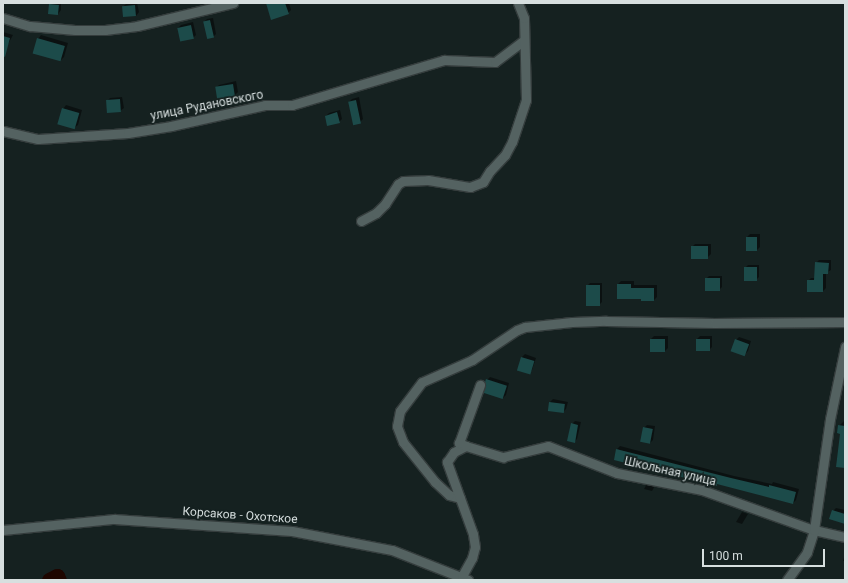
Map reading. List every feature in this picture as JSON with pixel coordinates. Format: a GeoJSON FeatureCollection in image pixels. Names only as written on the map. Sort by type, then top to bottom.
{"type":"FeatureCollection","features":[{"type":"Feature","properties":{"kind":"street"},"geometry":{"type":"LineString","coordinates":[[3,18],[30,26],[76,30],[105,30],[137,26],[233,3]]}},
{"type":"Feature","properties":{"kind":"street"},"geometry":{"type":"LineString","coordinates":[[361,221],[376,213],[385,204],[398,184],[403,181],[428,180],[470,187],[483,182],[490,171],[505,155],[512,142],[526,100],[524,18],[518,3]]}},
{"type":"Feature","properties":{"kind":"street","name":"улица Рудановского"},"geometry":{"type":"LineString","coordinates":[[3,131],[38,139],[128,133],[171,126],[265,105],[292,105],[444,60],[495,62],[524,40]]}},
{"type":"Feature","properties":{"kind":"street"},"geometry":{"type":"LineString","coordinates":[[460,498],[449,495],[435,482],[403,442],[397,426],[400,411],[422,382],[472,360],[517,330],[525,327],[572,322],[606,321],[715,323],[835,320],[845,322]]}},
{"type":"Feature","properties":{"kind":"street"},"geometry":{"type":"LineString","coordinates":[[787,580],[807,552],[814,530],[830,418],[845,347]]}},
{"type":"Feature","properties":{"kind":"street"},"geometry":{"type":"LineString","coordinates":[[465,578],[475,547],[473,534],[447,462],[462,444],[480,385]]}},
{"type":"Feature","properties":{"kind":"street","name":"Школьная улица"},"geometry":{"type":"LineString","coordinates":[[462,444],[503,457],[548,446],[617,473],[702,490],[814,530],[845,537]]}},
{"type":"Feature","properties":{"kind":"street","name":"Корсаков - Охотское"},"geometry":{"type":"LineString","coordinates":[[3,530],[114,519],[292,531],[392,550],[465,578]]}},
{"type":"Feature","properties":{"kind":"building"},"geometry":{"type":"Polygon","coordinates":[[[266,3],[285,3],[289,14],[271,20],[266,3]]]}},
{"type":"Feature","properties":{"kind":"building"},"geometry":{"type":"Polygon","coordinates":[[[49,4],[59,5],[58,15],[48,14],[49,4]]]}},
{"type":"Feature","properties":{"kind":"building"},"geometry":{"type":"Polygon","coordinates":[[[135,5],[136,16],[123,17],[122,6],[135,5]]]}},
{"type":"Feature","properties":{"kind":"building"},"geometry":{"type":"Polygon","coordinates":[[[210,20],[214,38],[207,39],[203,22],[210,20]]]}},
{"type":"Feature","properties":{"kind":"building"},"geometry":{"type":"Polygon","coordinates":[[[191,25],[194,39],[180,42],[177,28],[191,25]]]}},
{"type":"Feature","properties":{"kind":"building"},"geometry":{"type":"Polygon","coordinates":[[[3,36],[10,38],[5,57],[3,56],[3,36]]]}},
{"type":"Feature","properties":{"kind":"building"},"geometry":{"type":"Polygon","coordinates":[[[37,38],[65,46],[60,61],[33,53],[37,38]]]}},
{"type":"Feature","properties":{"kind":"building"},"geometry":{"type":"Polygon","coordinates":[[[233,84],[235,96],[217,99],[215,87],[233,84]]]}},
{"type":"Feature","properties":{"kind":"building"},"geometry":{"type":"Polygon","coordinates":[[[120,99],[121,112],[107,113],[106,100],[120,99]]]}},
{"type":"Feature","properties":{"kind":"building"},"geometry":{"type":"Polygon","coordinates":[[[356,100],[361,123],[353,125],[348,102],[356,100]]]}},
{"type":"Feature","properties":{"kind":"building"},"geometry":{"type":"Polygon","coordinates":[[[62,108],[79,113],[75,129],[57,124],[62,108]]]}},
{"type":"Feature","properties":{"kind":"building"},"geometry":{"type":"Polygon","coordinates":[[[337,112],[340,123],[327,126],[325,116],[337,112]]]}},
{"type":"Feature","properties":{"kind":"building"},"geometry":{"type":"Polygon","coordinates":[[[746,237],[757,237],[757,251],[746,251],[746,237]]]}},
{"type":"Feature","properties":{"kind":"building"},"geometry":{"type":"Polygon","coordinates":[[[691,246],[708,246],[708,259],[691,259],[691,246]]]}},
{"type":"Feature","properties":{"kind":"building"},"geometry":{"type":"Polygon","coordinates":[[[815,262],[829,263],[828,274],[823,274],[823,292],[807,292],[807,280],[814,280],[815,262]]]}},
{"type":"Feature","properties":{"kind":"building"},"geometry":{"type":"Polygon","coordinates":[[[744,267],[757,267],[757,281],[744,281],[744,267]]]}},
{"type":"Feature","properties":{"kind":"building"},"geometry":{"type":"Polygon","coordinates":[[[705,278],[720,278],[720,291],[705,291],[705,278]]]}},
{"type":"Feature","properties":{"kind":"building"},"geometry":{"type":"Polygon","coordinates":[[[617,284],[631,284],[631,288],[654,288],[654,301],[641,301],[641,299],[617,299],[617,284]]]}},
{"type":"Feature","properties":{"kind":"building"},"geometry":{"type":"Polygon","coordinates":[[[586,285],[600,285],[600,306],[586,306],[586,285]]]}},
{"type":"Feature","properties":{"kind":"building"},"geometry":{"type":"Polygon","coordinates":[[[650,339],[665,339],[665,352],[650,352],[650,339]]]}},
{"type":"Feature","properties":{"kind":"building"},"geometry":{"type":"Polygon","coordinates":[[[696,339],[710,339],[710,351],[696,351],[696,339]]]}},
{"type":"Feature","properties":{"kind":"building"},"geometry":{"type":"Polygon","coordinates":[[[735,339],[749,344],[745,356],[731,351],[735,339]]]}},
{"type":"Feature","properties":{"kind":"building"},"geometry":{"type":"Polygon","coordinates":[[[521,357],[534,361],[530,374],[517,370],[521,357]]]}},
{"type":"Feature","properties":{"kind":"building"},"geometry":{"type":"Polygon","coordinates":[[[486,379],[507,386],[503,399],[482,392],[486,379]]]}},
{"type":"Feature","properties":{"kind":"building"},"geometry":{"type":"Polygon","coordinates":[[[549,402],[565,404],[564,413],[548,411],[549,402]]]}},
{"type":"Feature","properties":{"kind":"building"},"geometry":{"type":"Polygon","coordinates":[[[571,423],[578,425],[575,443],[567,441],[571,423]]]}},
{"type":"Feature","properties":{"kind":"building"},"geometry":{"type":"Polygon","coordinates":[[[838,425],[845,426],[845,468],[836,467],[840,434],[837,433],[838,425]]]}},
{"type":"Feature","properties":{"kind":"building"},"geometry":{"type":"Polygon","coordinates":[[[643,427],[653,429],[650,444],[640,442],[643,427]]]}},
{"type":"Feature","properties":{"kind":"building"},"geometry":{"type":"Polygon","coordinates":[[[616,449],[731,478],[796,492],[793,504],[717,484],[717,486],[614,460],[616,449]]]}},
{"type":"Feature","properties":{"kind":"building"},"geometry":{"type":"Polygon","coordinates":[[[832,510],[845,514],[845,524],[829,519],[832,510]]]}},
{"type":"Feature","properties":{"kind":"waterway"},"geometry":{"type":"LineString","coordinates":[[49,580],[57,576],[59,580]]}}]}
